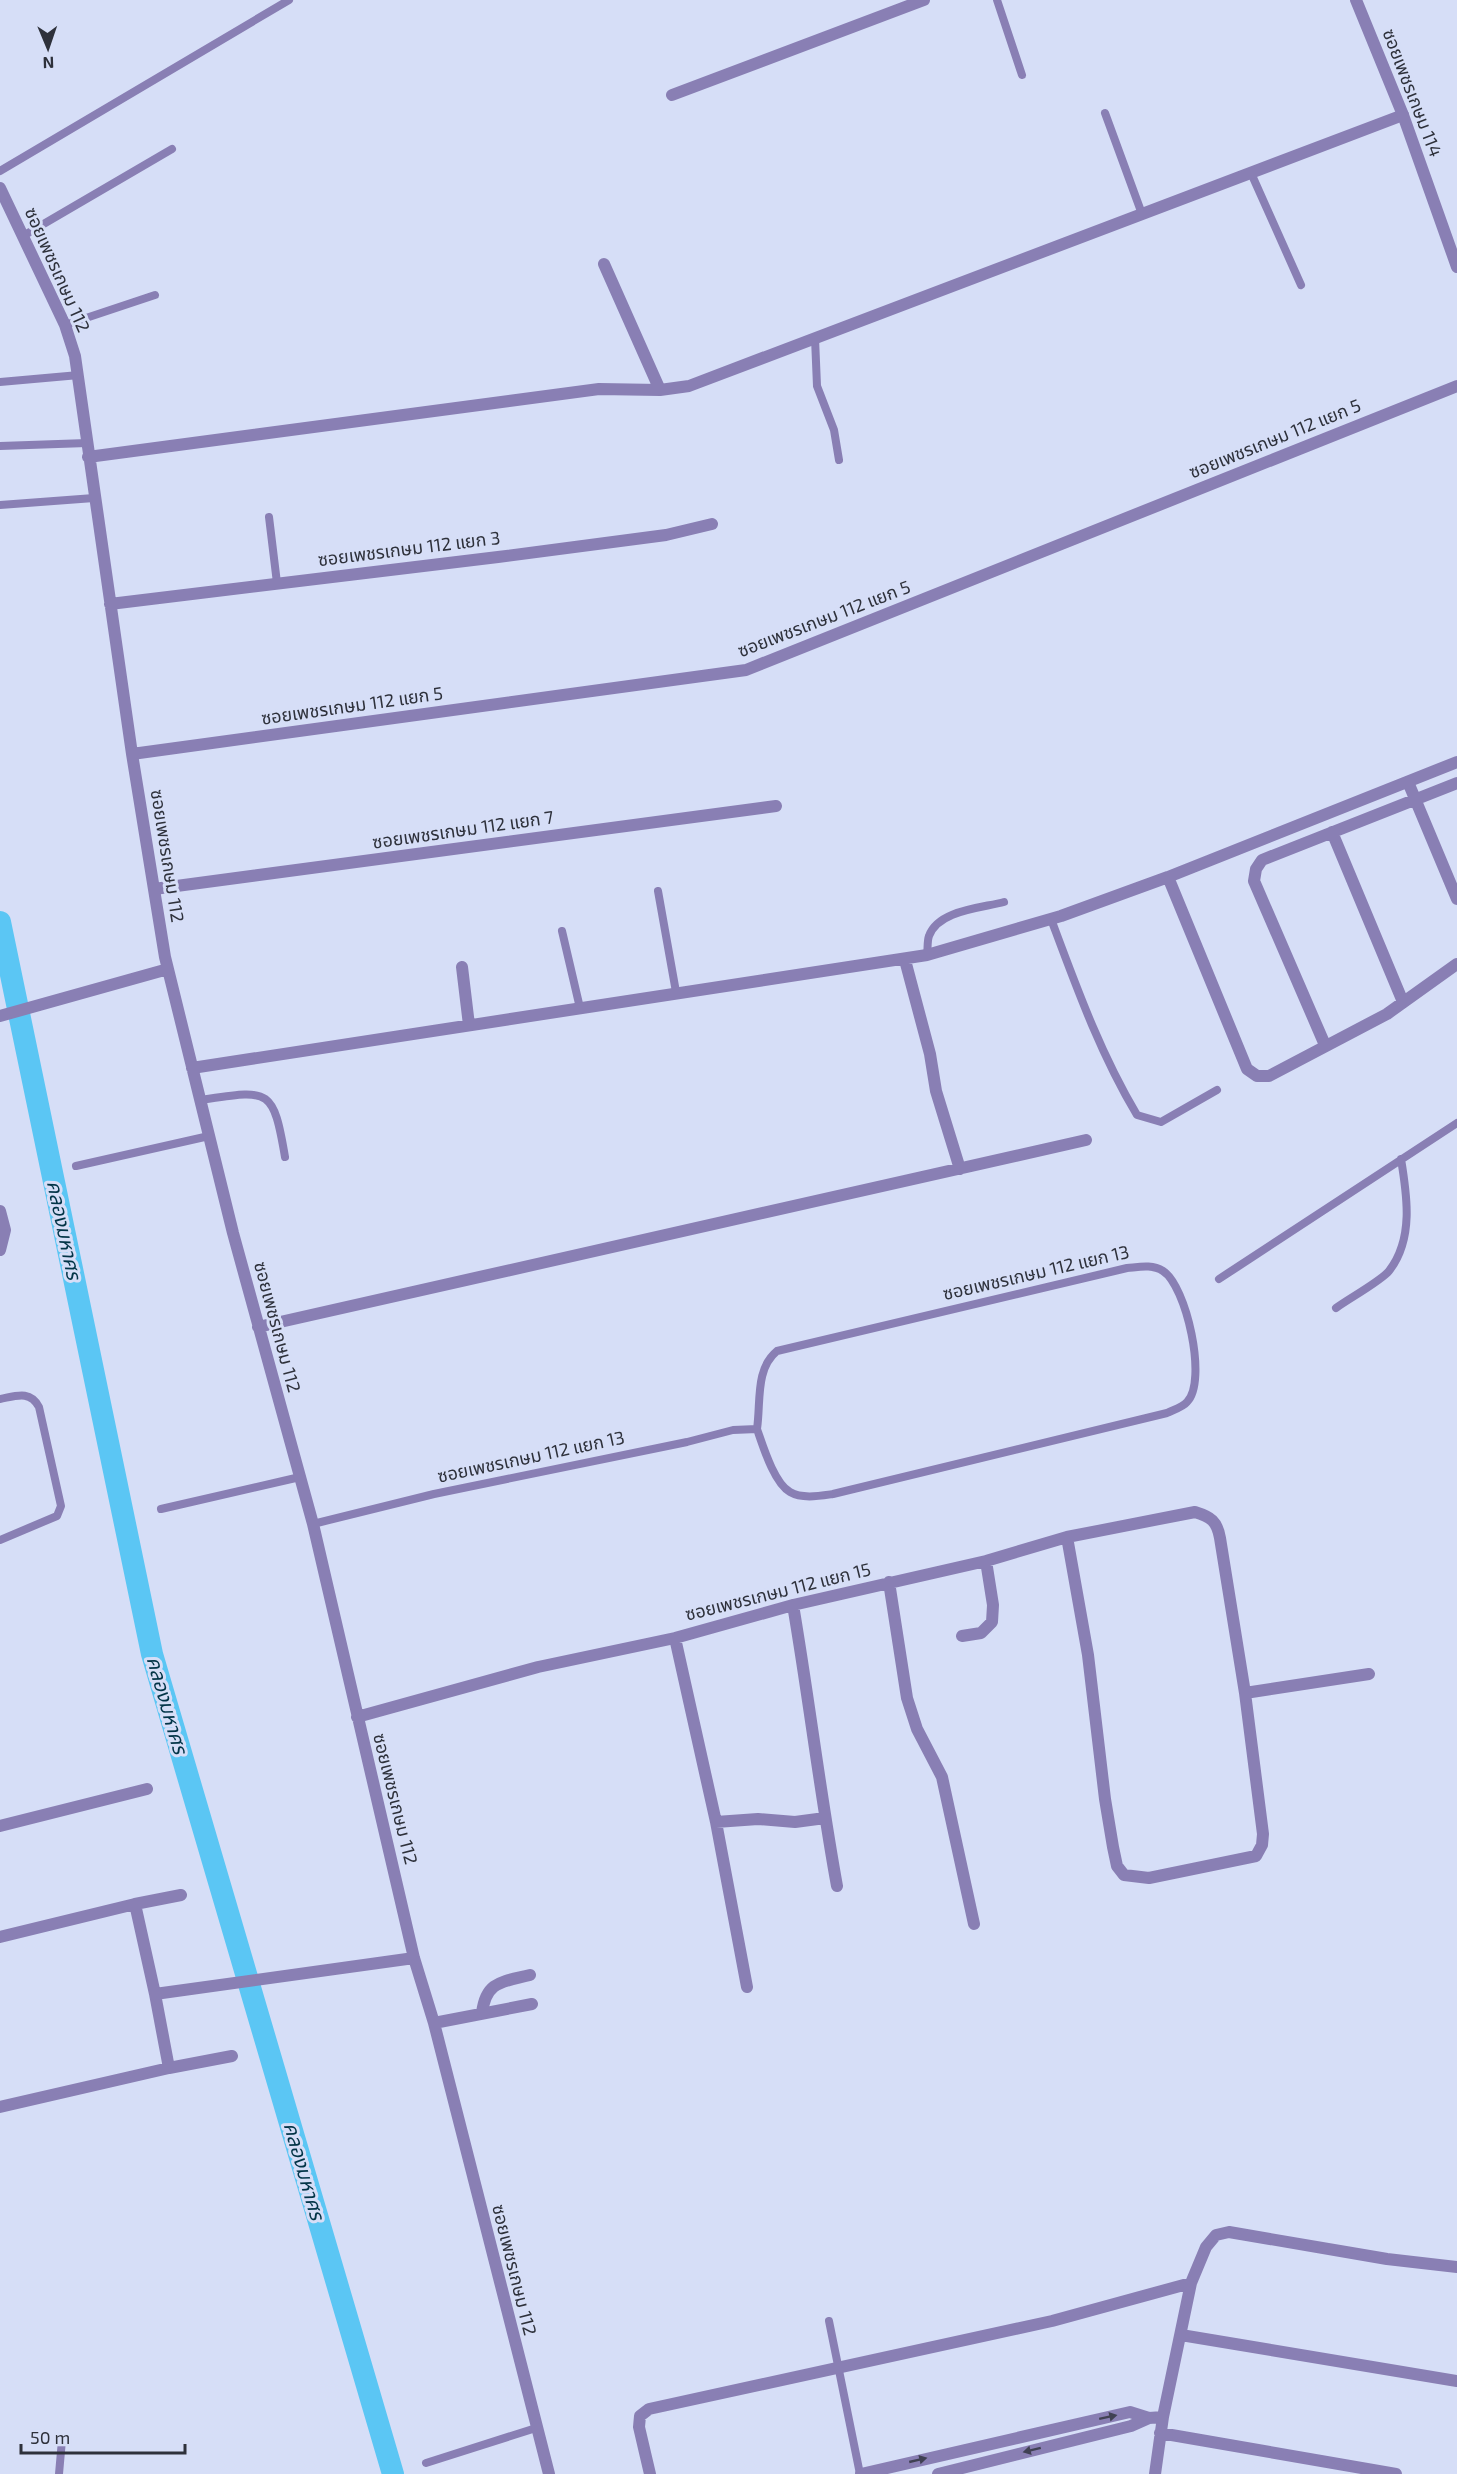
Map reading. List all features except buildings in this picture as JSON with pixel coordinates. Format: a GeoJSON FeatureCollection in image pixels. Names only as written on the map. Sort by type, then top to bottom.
{"type":"FeatureCollection","features":[{"type":"Feature","properties":{"kind":"street"},"geometry":{"type":"LineString","coordinates":[[672,95],[924,0]]}},
{"type":"Feature","properties":{"kind":"street","name":"ซอยเพชรเกษม 114"},"geometry":{"type":"LineString","coordinates":[[1356,0],[1403,115],[1457,267]]}},
{"type":"Feature","properties":{"kind":"street"},"geometry":{"type":"LineString","coordinates":[[88,457],[599,389],[660,390],[689,386],[1403,115]]}},
{"type":"Feature","properties":{"kind":"street","name":"ซอยเพชรเกษม 112"},"geometry":{"type":"LineString","coordinates":[[0,188],[65,325],[79,375],[88,457],[132,754],[168,969],[258,1327],[313,1524],[414,1958],[434,2023],[549,2474]]}},
{"type":"Feature","properties":{"kind":"street"},"geometry":{"type":"LineString","coordinates":[[604,264],[660,390]]}},
{"type":"Feature","properties":{"kind":"street","name":"ซอยเพชรเกษม 112 แยก 5"},"geometry":{"type":"LineString","coordinates":[[132,754],[746,670],[1457,386]]}},
{"type":"Feature","properties":{"kind":"street","name":"ซอยเพชรเกษม 112 แยก 3"},"geometry":{"type":"LineString","coordinates":[[110,604],[666,535],[712,524]]}},
{"type":"Feature","properties":{"kind":"street"},"geometry":{"type":"LineString","coordinates":[[192,1068],[927,955],[1051,919],[1168,877],[1457,762]]}},
{"type":"Feature","properties":{"kind":"street"},"geometry":{"type":"LineString","coordinates":[[1408,782],[1457,898]]}},
{"type":"Feature","properties":{"kind":"street"},"geometry":{"type":"LineString","coordinates":[[1325,1045],[1254,880],[1256,869],[1262,860],[1457,783]]}},
{"type":"Feature","properties":{"kind":"street","name":"ซอยเพชรเกษม 112 แยก 7"},"geometry":{"type":"LineString","coordinates":[[154,889],[776,806]]}},
{"type":"Feature","properties":{"kind":"street"},"geometry":{"type":"LineString","coordinates":[[1332,832],[1403,1002]]}},
{"type":"Feature","properties":{"kind":"street"},"geometry":{"type":"LineString","coordinates":[[1168,877],[1247,1069],[1257,1076],[1269,1076],[1387,1014],[1457,964]]}},
{"type":"Feature","properties":{"kind":"street"},"geometry":{"type":"LineString","coordinates":[[905,960],[930,1054],[936,1091],[960,1169]]}},
{"type":"Feature","properties":{"kind":"street"},"geometry":{"type":"LineString","coordinates":[[462,967],[469,1025]]}},
{"type":"Feature","properties":{"kind":"street"},"geometry":{"type":"LineString","coordinates":[[0,1016],[68,995],[168,969]]}},
{"type":"Feature","properties":{"kind":"street"},"geometry":{"type":"LineString","coordinates":[[258,1327],[1086,1140]]}},
{"type":"Feature","properties":{"kind":"street"},"geometry":{"type":"LineString","coordinates":[[0,1211],[5,1230],[0,1250]]}},
{"type":"Feature","properties":{"kind":"street","name":"ซอยเพชรเกษม 112 แยก 15"},"geometry":{"type":"LineString","coordinates":[[357,1717],[538,1667],[675,1638],[794,1605],[986,1561],[1067,1537],[1195,1512],[1210,1517],[1217,1524],[1245,1694]]}},
{"type":"Feature","properties":{"kind":"street"},"geometry":{"type":"LineString","coordinates":[[1067,1537],[1088,1655],[1109,1828],[1117,1866],[1124,1875],[1149,1878],[1256,1856],[1262,1845],[1263,1834],[1245,1694],[1370,1674]]}},
{"type":"Feature","properties":{"kind":"street"},"geometry":{"type":"LineString","coordinates":[[962,1636],[981,1633],[992,1622],[993,1605],[986,1561]]}},
{"type":"Feature","properties":{"kind":"street"},"geometry":{"type":"LineString","coordinates":[[889,1582],[907,1698],[917,1729],[942,1777],[974,1924]]}},
{"type":"Feature","properties":{"kind":"street"},"geometry":{"type":"LineString","coordinates":[[794,1605],[837,1886]]}},
{"type":"Feature","properties":{"kind":"street"},"geometry":{"type":"LineString","coordinates":[[675,1638],[716,1822],[747,1987]]}},
{"type":"Feature","properties":{"kind":"street"},"geometry":{"type":"LineString","coordinates":[[0,1826],[147,1789]]}},
{"type":"Feature","properties":{"kind":"street"},"geometry":{"type":"LineString","coordinates":[[716,1822],[758,1819],[795,1822],[825,1818]]}},
{"type":"Feature","properties":{"kind":"street"},"geometry":{"type":"LineString","coordinates":[[0,1937],[181,1894]]}},
{"type":"Feature","properties":{"kind":"street"},"geometry":{"type":"LineString","coordinates":[[135,1904],[169,2068]]}},
{"type":"Feature","properties":{"kind":"street"},"geometry":{"type":"LineString","coordinates":[[155,1994],[414,1958]]}},
{"type":"Feature","properties":{"kind":"street"},"geometry":{"type":"LineString","coordinates":[[482,2013],[484,1997],[491,1988],[500,1983],[530,1975]]}},
{"type":"Feature","properties":{"kind":"street"},"geometry":{"type":"LineString","coordinates":[[434,2023],[532,2004]]}},
{"type":"Feature","properties":{"kind":"street"},"geometry":{"type":"LineString","coordinates":[[0,2107],[169,2068],[232,2056]]}},
{"type":"Feature","properties":{"kind":"street"},"geometry":{"type":"LineString","coordinates":[[1155,2474],[1162,2417],[1182,2335],[1191,2283],[1206,2247],[1216,2235],[1229,2232],[1387,2259],[1457,2267]]}},
{"type":"Feature","properties":{"kind":"street"},"geometry":{"type":"LineString","coordinates":[[650,2474],[639,2427],[640,2415],[649,2409],[1052,2321],[1191,2283]]}},
{"type":"Feature","properties":{"kind":"street"},"geometry":{"type":"LineString","coordinates":[[1182,2335],[1457,2381]]}},
{"type":"Feature","properties":{"kind":"street"},"geometry":{"type":"LineString","coordinates":[[861,2474],[1130,2412],[1149,2418]]}},
{"type":"Feature","properties":{"kind":"street"},"geometry":{"type":"LineString","coordinates":[[938,2474],[1131,2426],[1149,2418],[1162,2417]]}},
{"type":"Feature","properties":{"kind":"street"},"geometry":{"type":"LineString","coordinates":[[1160,2433],[1396,2474]]}},
{"type":"Feature","properties":{"kind":"lane"},"geometry":{"type":"LineString","coordinates":[[0,171],[289,0]]}},
{"type":"Feature","properties":{"kind":"lane"},"geometry":{"type":"LineString","coordinates":[[997,0],[1022,75]]}},
{"type":"Feature","properties":{"kind":"lane"},"geometry":{"type":"LineString","coordinates":[[1105,113],[1142,214]]}},
{"type":"Feature","properties":{"kind":"lane"},"geometry":{"type":"LineString","coordinates":[[23,236],[172,149]]}},
{"type":"Feature","properties":{"kind":"lane"},"geometry":{"type":"LineString","coordinates":[[1251,173],[1300,285]]}},
{"type":"Feature","properties":{"kind":"lane"},"geometry":{"type":"LineString","coordinates":[[65,325],[155,296]]}},
{"type":"Feature","properties":{"kind":"lane"},"geometry":{"type":"LineString","coordinates":[[815,338],[818,386],[834,430],[839,460]]}},
{"type":"Feature","properties":{"kind":"lane"},"geometry":{"type":"LineString","coordinates":[[0,382],[79,375]]}},
{"type":"Feature","properties":{"kind":"lane"},"geometry":{"type":"LineString","coordinates":[[0,446],[87,443]]}},
{"type":"Feature","properties":{"kind":"lane"},"geometry":{"type":"LineString","coordinates":[[0,505],[94,498]]}},
{"type":"Feature","properties":{"kind":"lane"},"geometry":{"type":"LineString","coordinates":[[269,517],[277,583]]}},
{"type":"Feature","properties":{"kind":"lane"},"geometry":{"type":"LineString","coordinates":[[658,891],[676,992]]}},
{"type":"Feature","properties":{"kind":"lane"},"geometry":{"type":"LineString","coordinates":[[927,955],[929,936],[937,923],[951,916],[1004,902]]}},
{"type":"Feature","properties":{"kind":"lane"},"geometry":{"type":"LineString","coordinates":[[1051,919],[1085,1010],[1122,1090],[1137,1115],[1161,1122],[1217,1090]]}},
{"type":"Feature","properties":{"kind":"lane"},"geometry":{"type":"LineString","coordinates":[[562,931],[580,1008]]}},
{"type":"Feature","properties":{"kind":"lane"},"geometry":{"type":"LineString","coordinates":[[200,1100],[256,1094],[266,1098],[278,1116],[285,1157]]}},
{"type":"Feature","properties":{"kind":"lane"},"geometry":{"type":"LineString","coordinates":[[1219,1278],[1457,1123]]}},
{"type":"Feature","properties":{"kind":"lane"},"geometry":{"type":"LineString","coordinates":[[76,1166],[209,1136]]}},
{"type":"Feature","properties":{"kind":"lane"},"geometry":{"type":"LineString","coordinates":[[1336,1308],[1389,1272],[1400,1248],[1408,1214],[1401,1159]]}},
{"type":"Feature","properties":{"kind":"lane","name":"ซอยเพชรเกษม 112 แยก 13"},"geometry":{"type":"LineString","coordinates":[[1150,1266],[1164,1272],[1174,1286],[1190,1323],[1197,1367],[1188,1402],[1167,1413],[1112,1428],[832,1494],[808,1497],[789,1492],[778,1479],[766,1456],[757,1429],[763,1370],[767,1359],[777,1350],[1115,1271],[1150,1266]]}},
{"type":"Feature","properties":{"kind":"lane"},"geometry":{"type":"LineString","coordinates":[[0,1399],[26,1395],[34,1399],[39,1407],[61,1506],[57,1516],[0,1540]]}},
{"type":"Feature","properties":{"kind":"lane","name":"ซอยเพชรเกษม 112 แยก 13"},"geometry":{"type":"LineString","coordinates":[[313,1524],[434,1494],[687,1442],[734,1430],[757,1429]]}},
{"type":"Feature","properties":{"kind":"lane"},"geometry":{"type":"LineString","coordinates":[[161,1509],[300,1478]]}},
{"type":"Feature","properties":{"kind":"lane"},"geometry":{"type":"LineString","coordinates":[[829,2321],[861,2474]]}},
{"type":"Feature","properties":{"kind":"lane"},"geometry":{"type":"LineString","coordinates":[[426,2463],[536,2428]]}},
{"type":"Feature","properties":{"kind":"lane"},"geometry":{"type":"LineString","coordinates":[[59,2474],[62,2440]]}},
{"type":"Feature","properties":{"kind":"waterway","name":"คลองมหาศร"},"geometry":{"type":"LineString","coordinates":[[0,922],[152,1654],[393,2474]]}}]}
